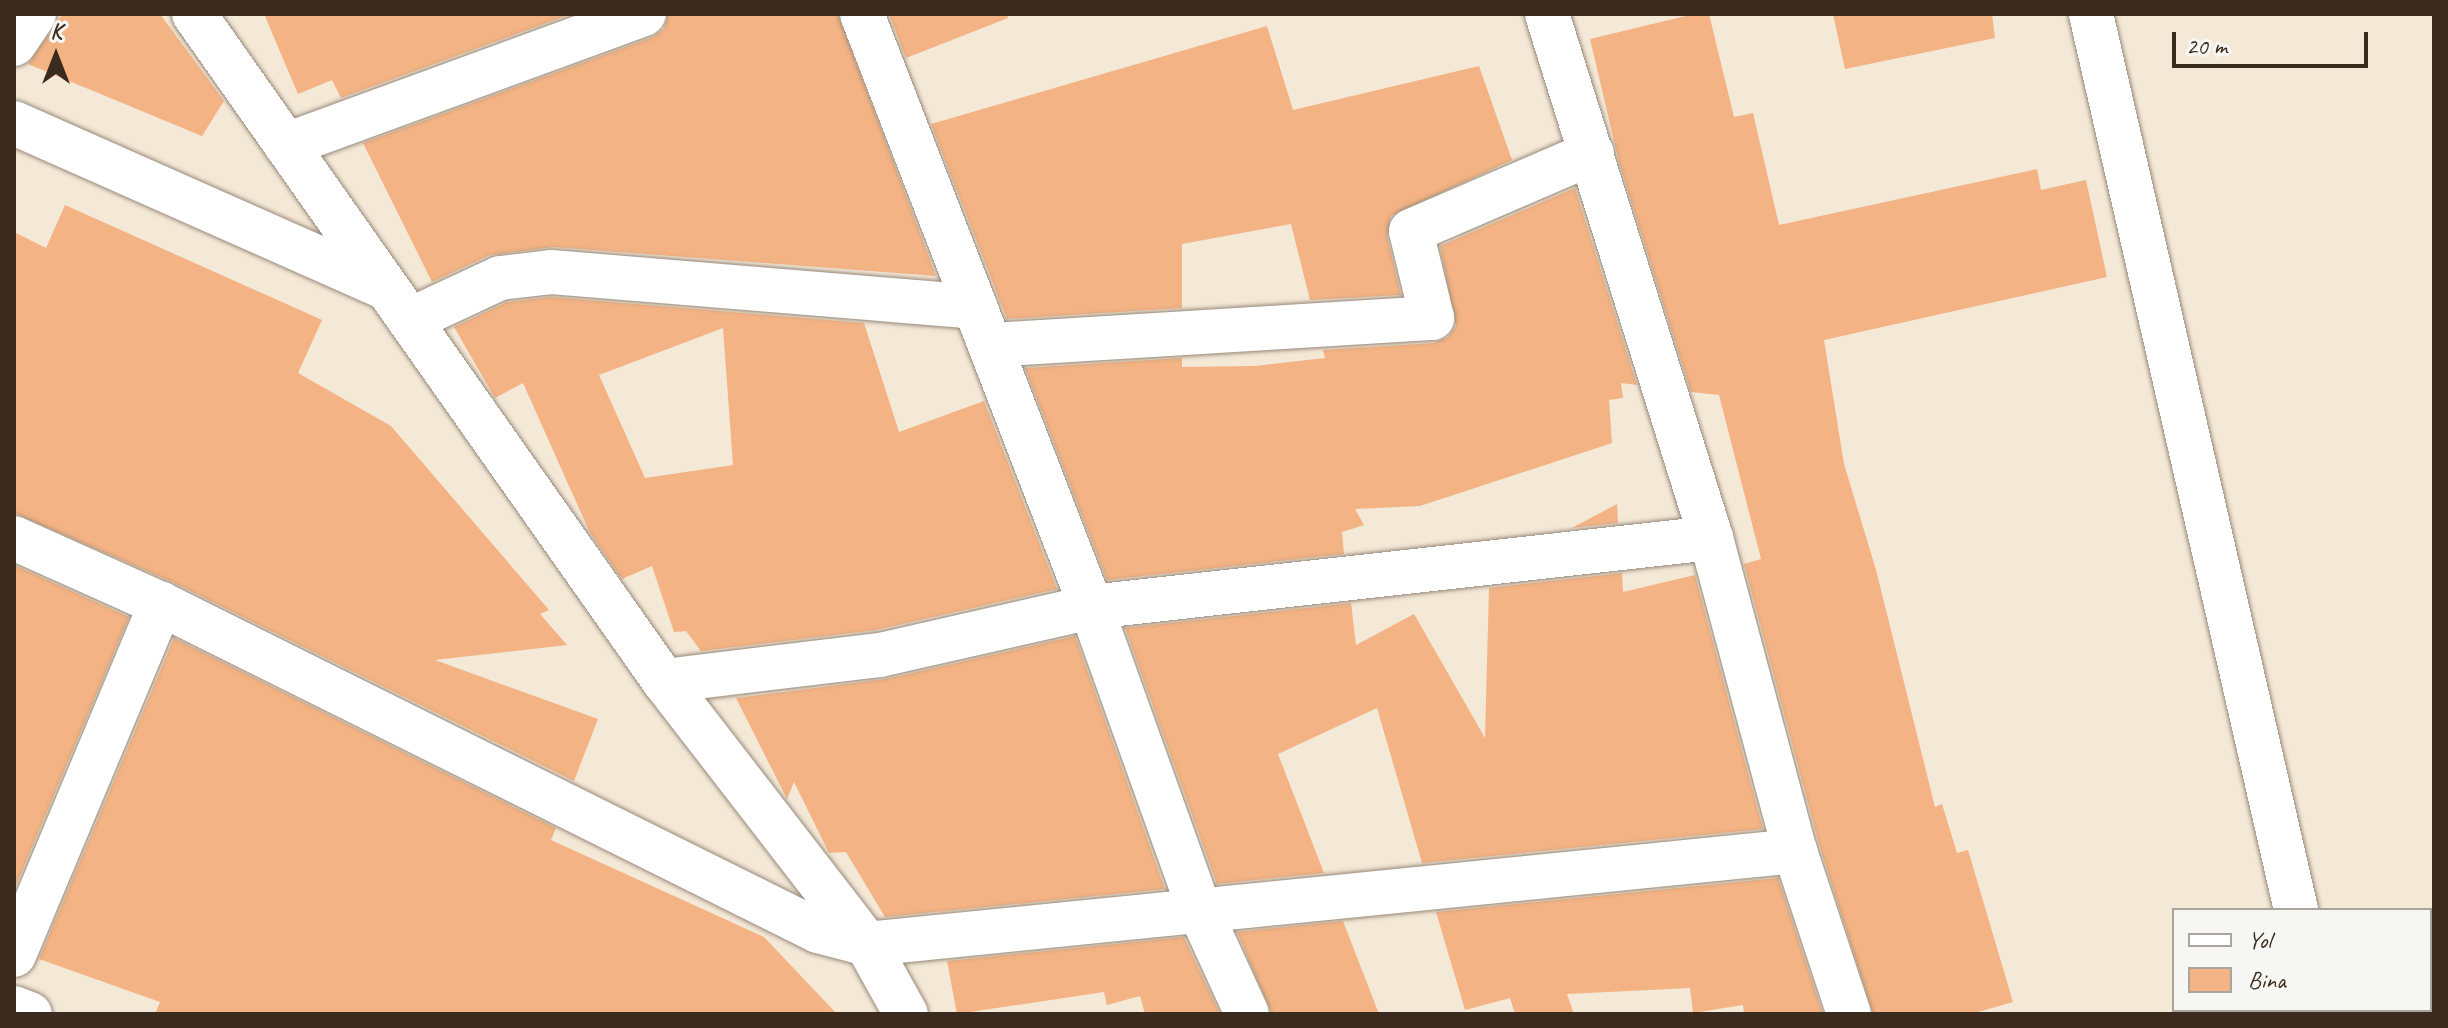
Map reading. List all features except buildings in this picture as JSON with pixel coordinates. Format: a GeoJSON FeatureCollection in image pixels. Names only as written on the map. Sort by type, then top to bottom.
{"type":"FeatureCollection","features":[{"type":"Feature","properties":{"kind":"street"},"geometry":{"type":"LineString","coordinates":[[14,44],[34,14]]}},
{"type":"Feature","properties":{"kind":"street"},"geometry":{"type":"LineString","coordinates":[[194,14],[664,681],[867,944],[906,1014]]}},
{"type":"Feature","properties":{"kind":"street"},"geometry":{"type":"LineString","coordinates":[[286,145],[644,14]]}},
{"type":"Feature","properties":{"kind":"street"},"geometry":{"type":"LineString","coordinates":[[862,14],[1091,607],[1199,909],[1247,1014]]}},
{"type":"Feature","properties":{"kind":"street"},"geometry":{"type":"LineString","coordinates":[[1547,14],[1711,538],[1795,851],[1849,1014]]}},
{"type":"Feature","properties":{"kind":"street"},"geometry":{"type":"LineString","coordinates":[[2091,14],[2296,908]]}},
{"type":"Feature","properties":{"kind":"street"},"geometry":{"type":"LineString","coordinates":[[14,123],[398,304],[500,278],[551,272],[983,326],[1432,318],[1411,231],[1592,153]]}},
{"type":"Feature","properties":{"kind":"street"},"geometry":{"type":"LineString","coordinates":[[14,538],[161,604],[818,931],[867,944],[1795,851]]}},
{"type":"Feature","properties":{"kind":"street"},"geometry":{"type":"LineString","coordinates":[[664,681],[880,655],[1091,607],[1711,538]]}},
{"type":"Feature","properties":{"kind":"street"},"geometry":{"type":"LineString","coordinates":[[14,955],[161,604]]}},
{"type":"Feature","properties":{"kind":"street"},"geometry":{"type":"LineString","coordinates":[[14,1008],[30,1014]]}}]}
